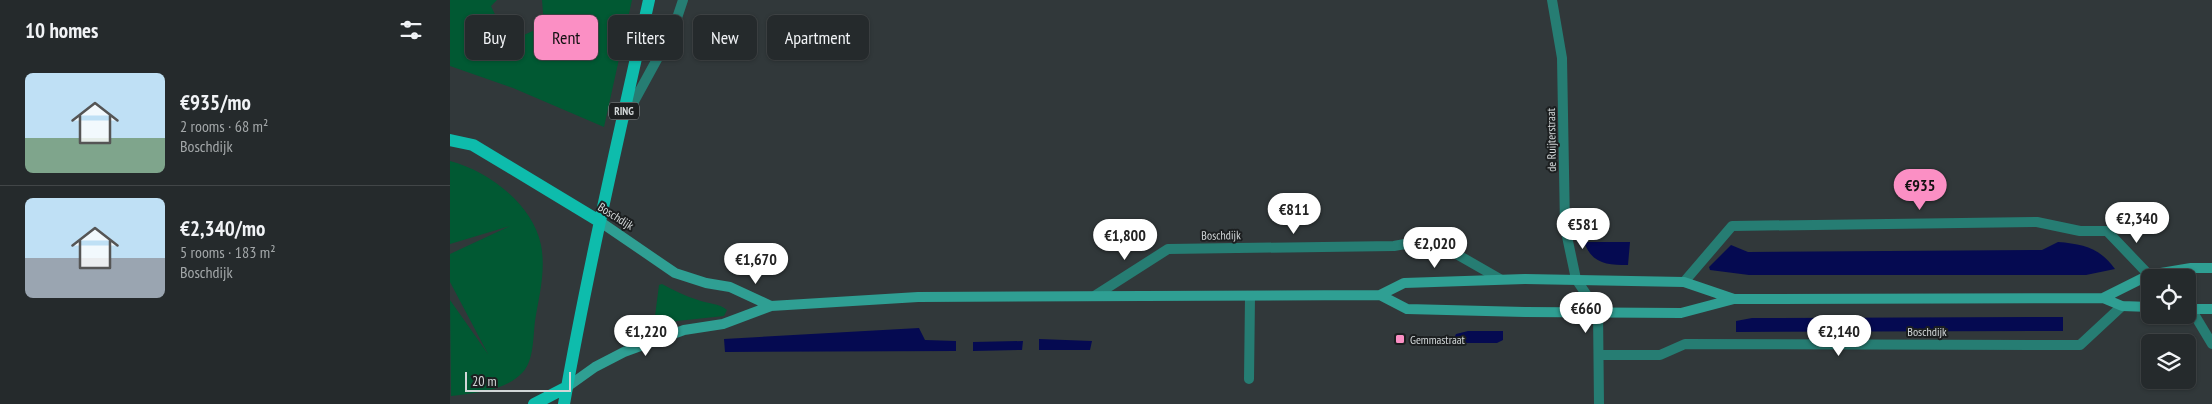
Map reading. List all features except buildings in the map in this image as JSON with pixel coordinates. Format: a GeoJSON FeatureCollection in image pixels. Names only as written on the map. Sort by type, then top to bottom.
{"type":"FeatureCollection","features":[{"type":"Feature","properties":{"kind":"main road","name":"RING"},"geometry":{"type":"LineString","coordinates":[[564,404],[598,221],[622,124],[649,0]]}},
{"type":"Feature","properties":{"kind":"main road","name":"Boschdijk"},"geometry":{"type":"LineString","coordinates":[[450,140],[473,145],[598,221],[675,273],[706,283],[730,287],[771,306]]}},
{"type":"Feature","properties":{"kind":"main road","name":"Boschdijk"},"geometry":{"type":"LineString","coordinates":[[2185,269],[2212,268]]}},
{"type":"Feature","properties":{"kind":"main road","name":"Boschdijk"},"geometry":{"type":"LineString","coordinates":[[534,404],[567,387],[595,367],[624,352],[684,330],[723,324],[771,306],[918,297],[1380,295],[1404,283],[1500,278],[1684,282],[1734,299]]}},
{"type":"Feature","properties":{"kind":"main road","name":"Boschdijk"},"geometry":{"type":"LineString","coordinates":[[2103,298],[2141,279]]}},
{"type":"Feature","properties":{"kind":"main road","name":"Boschdijk"},"geometry":{"type":"LineString","coordinates":[[1380,295],[1407,309],[1598,312],[1681,313],[1734,299],[2103,298],[2122,306],[2141,307]]}},
{"type":"Feature","properties":{"kind":"main road"},"geometry":{"type":"LineString","coordinates":[[2196,309],[2212,309]]}},
{"type":"Feature","properties":{"kind":"street"},"geometry":{"type":"LineString","coordinates":[[622,124],[673,30],[683,0]]}},
{"type":"Feature","properties":{"kind":"street","name":"de Ruijterstraat"},"geometry":{"type":"LineString","coordinates":[[1552,0],[1562,58],[1565,227],[1576,279]]}},
{"type":"Feature","properties":{"kind":"street"},"geometry":{"type":"LineString","coordinates":[[1684,282],[1732,226],[2037,222],[2080,231],[2107,231],[2143,269]]}},
{"type":"Feature","properties":{"kind":"street","name":"Boschdijk"},"geometry":{"type":"LineString","coordinates":[[1096,295],[1168,249],[1394,246],[1421,241],[1451,251],[1500,278]]}},
{"type":"Feature","properties":{"kind":"street"},"geometry":{"type":"LineString","coordinates":[[1576,279],[1598,312],[1600,355],[1599,404]]}},
{"type":"Feature","properties":{"kind":"street"},"geometry":{"type":"LineString","coordinates":[[1249,378],[1250,297]]}},
{"type":"Feature","properties":{"kind":"street","name":"Boschdijk"},"geometry":{"type":"LineString","coordinates":[[1600,355],[1660,355],[1684,344],[2080,345],[2122,306]]}},
{"type":"Feature","properties":{"kind":"street"},"geometry":{"type":"LineString","coordinates":[[2196,320],[2212,344]]}},
{"type":"Feature","properties":{"kind":"green space"},"geometry":{"type":"Polygon","coordinates":[[[450,0],[497,0],[491,6],[495,15],[465,15],[465,60],[524,60],[524,35],[534,30],[534,60],[598,60],[598,15],[543,15],[542,0],[632,0],[629,15],[608,15],[608,60],[619,60],[604,127],[513,88],[450,66],[450,0]]]}},
{"type":"Feature","properties":{"kind":"green space"},"geometry":{"type":"Polygon","coordinates":[[[450,161],[493,181],[519,203],[529,216],[536,230],[541,245],[543,264],[532,348],[527,367],[516,378],[499,387],[451,396],[450,300],[488,354],[450,282],[450,254],[510,226],[450,244],[450,161]]]}},
{"type":"Feature","properties":{"kind":"green space"},"geometry":{"type":"Polygon","coordinates":[[[662,284],[688,297],[717,305],[727,310],[724,316],[677,321],[660,327],[655,316],[659,285],[662,284]]]}},
{"type":"Feature","properties":{"kind":"shaded area"},"geometry":{"type":"Polygon","coordinates":[[[1584,242],[1630,242],[1628,265],[1601,262],[1591,255],[1584,242]]]}},
{"type":"Feature","properties":{"kind":"shaded area"},"geometry":{"type":"Polygon","coordinates":[[[2058,242],[2090,248],[2103,256],[2115,269],[2086,275],[1749,275],[1710,270],[1709,267],[1731,245],[1748,252],[2042,250],[2058,242]]]}},
{"type":"Feature","properties":{"kind":"shaded area"},"geometry":{"type":"Polygon","coordinates":[[[2063,317],[2063,331],[1736,332],[1736,321],[1752,318],[2063,317]]]}},
{"type":"Feature","properties":{"kind":"shaded area"},"geometry":{"type":"Polygon","coordinates":[[[919,328],[925,340],[956,341],[956,351],[725,352],[724,339],[919,328]]]}},
{"type":"Feature","properties":{"kind":"shaded area"},"geometry":{"type":"Polygon","coordinates":[[[1468,331],[1503,331],[1503,340],[1497,343],[1452,343],[1456,334],[1468,331]]]}},
{"type":"Feature","properties":{"kind":"shaded area"},"geometry":{"type":"Polygon","coordinates":[[[1039,339],[1092,341],[1090,350],[1039,350],[1039,339]]]}},
{"type":"Feature","properties":{"kind":"shaded area"},"geometry":{"type":"Polygon","coordinates":[[[1023,341],[1022,350],[973,351],[973,342],[1023,341]]]}},
{"type":"Feature","properties":{"kind":"place","name":"Gemmastraat"},"geometry":{"type":"Point","coordinates":[1400,339]}}]}
